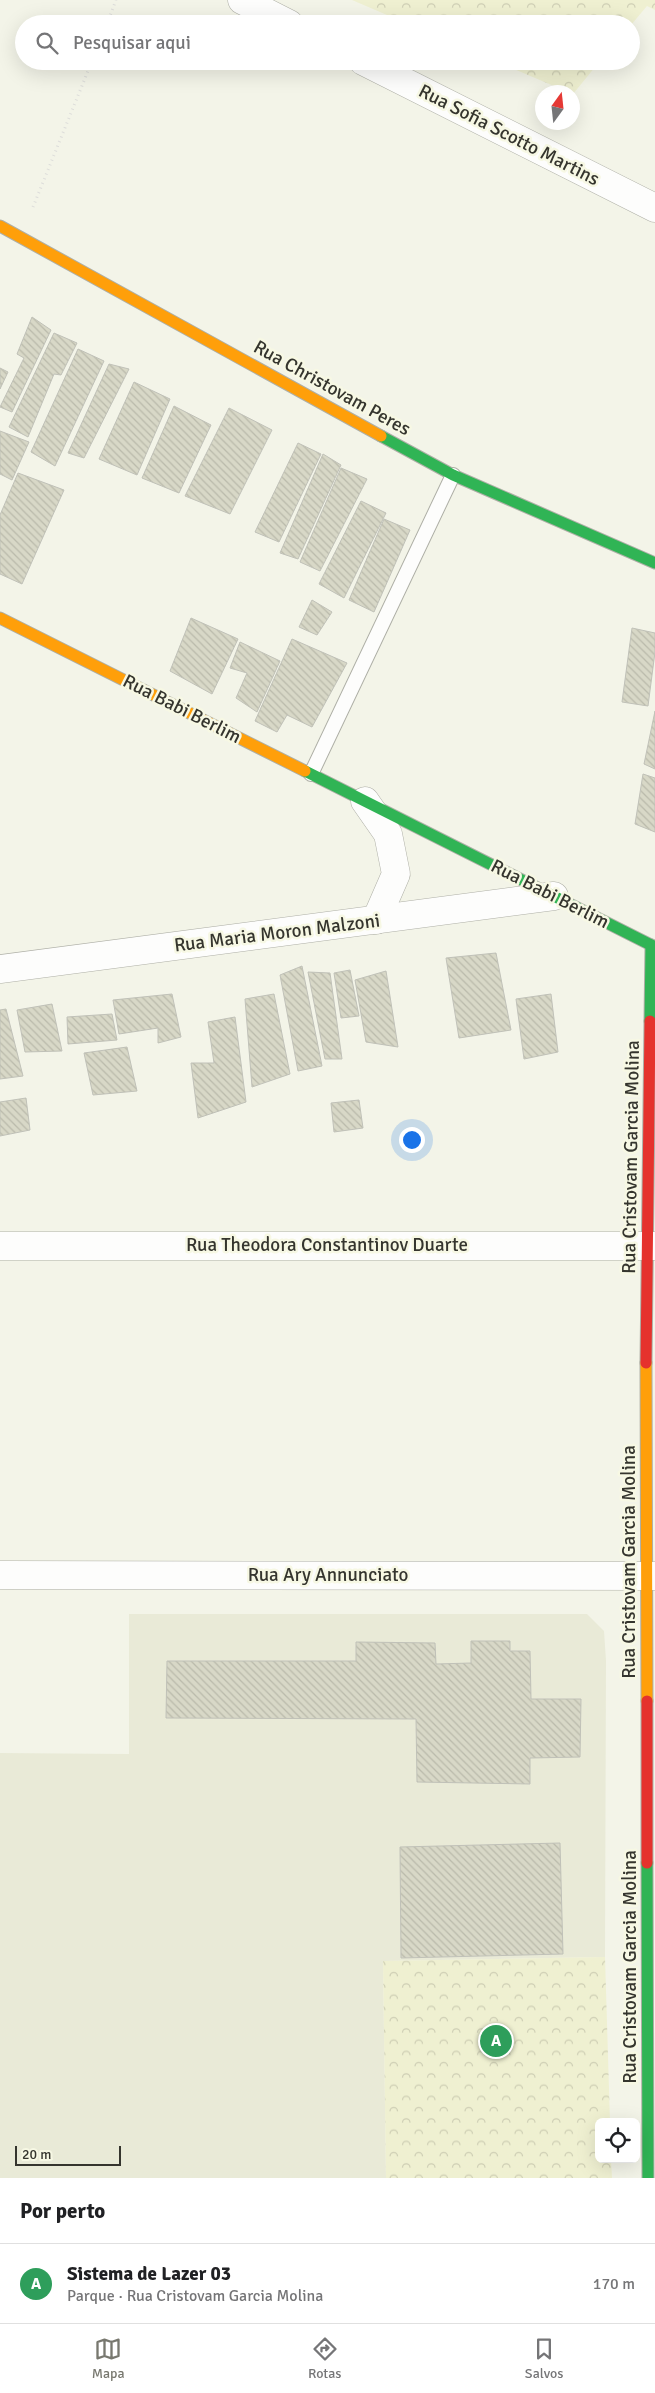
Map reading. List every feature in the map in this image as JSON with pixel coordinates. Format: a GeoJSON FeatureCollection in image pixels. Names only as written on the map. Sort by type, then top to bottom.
{"type":"FeatureCollection","features":[{"type":"Feature","properties":{"kind":"street"},"geometry":{"type":"LineString","coordinates":[[242,0],[271,15]]}},
{"type":"Feature","properties":{"kind":"street","name":"Rua Sofia Scotto Martins"},"geometry":{"type":"LineString","coordinates":[[381,70],[655,208]]}},
{"type":"Feature","properties":{"kind":"street","name":"Rua Christovam Peres"},"geometry":{"type":"LineString","coordinates":[[0,226],[453,475],[655,563]]}},
{"type":"Feature","properties":{"kind":"street","name":"Rua Babi Berlim"},"geometry":{"type":"LineString","coordinates":[[0,618],[653,946]]}},
{"type":"Feature","properties":{"kind":"street","name":"Rua Babi Berlim"},"geometry":{"type":"LineString","coordinates":[[365,801],[388,834],[396,874],[376,920]]}},
{"type":"Feature","properties":{"kind":"street","name":"Rua Maria Moron Malzoni"},"geometry":{"type":"LineString","coordinates":[[0,969],[554,896]]}},
{"type":"Feature","properties":{"kind":"street","name":"Rua Cristovam Garcia Molina"},"geometry":{"type":"LineString","coordinates":[[648,2178],[651,1913],[653,946]]}},
{"type":"Feature","properties":{"kind":"street","name":"Rua Theodora Constantinov Duarte"},"geometry":{"type":"LineString","coordinates":[[0,1246],[651,1246]]}},
{"type":"Feature","properties":{"kind":"street","name":"Rua Ary Annunciato"},"geometry":{"type":"LineString","coordinates":[[0,1575],[651,1576]]}},
{"type":"Feature","properties":{"kind":"lane"},"geometry":{"type":"LineString","coordinates":[[311,774],[453,475]]}},
{"type":"Feature","properties":{"kind":"path"},"geometry":{"type":"LineString","coordinates":[[110,15],[116,0]]}},
{"type":"Feature","properties":{"kind":"path"},"geometry":{"type":"LineString","coordinates":[[21,237],[88,70]]}},
{"type":"Feature","properties":{"kind":"shaded area"},"geometry":{"type":"Polygon","coordinates":[[[129,1614],[587,1614],[604,1631],[606,1661],[605,1957],[383,1961],[386,2178],[0,2178],[0,1753],[129,1754],[129,1614]]]}},
{"type":"Feature","properties":{"kind":"green space"},"geometry":{"type":"Polygon","coordinates":[[[352,0],[655,0],[655,10],[647,6],[639,15],[387,15],[352,0]]]}},
{"type":"Feature","properties":{"kind":"green space"},"geometry":{"type":"Polygon","coordinates":[[[516,70],[593,70],[580,85],[552,85],[516,70]]]}},
{"type":"Feature","properties":{"kind":"green space"},"geometry":{"type":"Polygon","coordinates":[[[605,1957],[610,2118],[595,2118],[595,2163],[611,2163],[612,2178],[386,2178],[383,1961],[605,1957]]]}},
{"type":"Feature","properties":{"kind":"building"},"geometry":{"type":"Polygon","coordinates":[[[32,317],[51,330],[12,412],[0,407],[24,358],[17,354],[32,317]]]}},
{"type":"Feature","properties":{"kind":"building"},"geometry":{"type":"Polygon","coordinates":[[[54,333],[77,343],[61,375],[54,374],[28,437],[9,427],[54,333]]]}},
{"type":"Feature","properties":{"kind":"building"},"geometry":{"type":"Polygon","coordinates":[[[78,349],[104,361],[55,466],[31,452],[78,349]]]}},
{"type":"Feature","properties":{"kind":"building"},"geometry":{"type":"Polygon","coordinates":[[[109,364],[129,369],[84,458],[68,453],[109,364]]]}},
{"type":"Feature","properties":{"kind":"building"},"geometry":{"type":"Polygon","coordinates":[[[0,368],[8,372],[0,389],[0,368]]]}},
{"type":"Feature","properties":{"kind":"building"},"geometry":{"type":"Polygon","coordinates":[[[134,382],[170,399],[137,475],[99,459],[134,382]]]}},
{"type":"Feature","properties":{"kind":"building"},"geometry":{"type":"Polygon","coordinates":[[[174,406],[211,425],[179,493],[142,478],[174,406]]]}},
{"type":"Feature","properties":{"kind":"building"},"geometry":{"type":"Polygon","coordinates":[[[229,408],[272,430],[230,514],[185,496],[229,408]]]}},
{"type":"Feature","properties":{"kind":"building"},"geometry":{"type":"Polygon","coordinates":[[[0,431],[29,442],[12,480],[0,474],[0,431]]]}},
{"type":"Feature","properties":{"kind":"building"},"geometry":{"type":"Polygon","coordinates":[[[298,443],[321,454],[279,542],[255,532],[298,443]]]}},
{"type":"Feature","properties":{"kind":"building"},"geometry":{"type":"Polygon","coordinates":[[[323,454],[341,465],[298,559],[280,553],[323,454]]]}},
{"type":"Feature","properties":{"kind":"building"},"geometry":{"type":"Polygon","coordinates":[[[341,468],[367,479],[320,571],[300,562],[341,468]]]}},
{"type":"Feature","properties":{"kind":"building"},"geometry":{"type":"Polygon","coordinates":[[[18,473],[64,490],[22,584],[0,574],[0,515],[18,473]]]}},
{"type":"Feature","properties":{"kind":"building"},"geometry":{"type":"Polygon","coordinates":[[[361,501],[386,513],[344,598],[319,584],[361,501]]]}},
{"type":"Feature","properties":{"kind":"building"},"geometry":{"type":"Polygon","coordinates":[[[384,519],[410,530],[374,612],[349,600],[384,519]]]}},
{"type":"Feature","properties":{"kind":"building"},"geometry":{"type":"Polygon","coordinates":[[[312,600],[332,612],[317,635],[299,627],[312,600]]]}},
{"type":"Feature","properties":{"kind":"building"},"geometry":{"type":"Polygon","coordinates":[[[191,618],[238,639],[212,694],[170,671],[191,618]]]}},
{"type":"Feature","properties":{"kind":"building"},"geometry":{"type":"Polygon","coordinates":[[[632,628],[655,633],[655,652],[648,706],[622,702],[632,628]]]}},
{"type":"Feature","properties":{"kind":"building"},"geometry":{"type":"Polygon","coordinates":[[[292,639],[347,663],[312,727],[287,715],[277,732],[255,721],[292,639]]]}},
{"type":"Feature","properties":{"kind":"building"},"geometry":{"type":"Polygon","coordinates":[[[240,642],[280,661],[257,712],[236,698],[247,673],[230,668],[240,642]]]}},
{"type":"Feature","properties":{"kind":"building"},"geometry":{"type":"Polygon","coordinates":[[[655,711],[655,769],[644,764],[655,711]]]}},
{"type":"Feature","properties":{"kind":"building"},"geometry":{"type":"Polygon","coordinates":[[[643,774],[655,778],[655,832],[635,824],[643,774]]]}},
{"type":"Feature","properties":{"kind":"building"},"geometry":{"type":"Polygon","coordinates":[[[496,953],[511,1030],[459,1038],[446,958],[496,953]]]}},
{"type":"Feature","properties":{"kind":"building"},"geometry":{"type":"Polygon","coordinates":[[[302,966],[322,1066],[298,1071],[280,975],[302,966]]]}},
{"type":"Feature","properties":{"kind":"building"},"geometry":{"type":"Polygon","coordinates":[[[350,970],[359,1016],[341,1018],[334,973],[350,970]]]}},
{"type":"Feature","properties":{"kind":"building"},"geometry":{"type":"Polygon","coordinates":[[[386,971],[398,1047],[366,1042],[355,980],[386,971]]]}},
{"type":"Feature","properties":{"kind":"building"},"geometry":{"type":"Polygon","coordinates":[[[308,972],[330,973],[342,1059],[325,1059],[308,972]]]}},
{"type":"Feature","properties":{"kind":"building"},"geometry":{"type":"Polygon","coordinates":[[[172,994],[181,1037],[158,1043],[158,1028],[119,1034],[113,1000],[172,994]]]}},
{"type":"Feature","properties":{"kind":"building"},"geometry":{"type":"Polygon","coordinates":[[[274,994],[290,1074],[252,1087],[245,999],[274,994]]]}},
{"type":"Feature","properties":{"kind":"building"},"geometry":{"type":"Polygon","coordinates":[[[551,994],[558,1052],[524,1059],[516,999],[551,994]]]}},
{"type":"Feature","properties":{"kind":"building"},"geometry":{"type":"Polygon","coordinates":[[[52,1004],[62,1051],[25,1052],[17,1010],[52,1004]]]}},
{"type":"Feature","properties":{"kind":"building"},"geometry":{"type":"Polygon","coordinates":[[[6,1009],[23,1076],[0,1079],[0,1010],[6,1009]]]}},
{"type":"Feature","properties":{"kind":"building"},"geometry":{"type":"Polygon","coordinates":[[[112,1014],[117,1040],[68,1044],[67,1017],[112,1014]]]}},
{"type":"Feature","properties":{"kind":"building"},"geometry":{"type":"Polygon","coordinates":[[[235,1017],[246,1102],[198,1118],[191,1063],[214,1063],[208,1022],[235,1017]]]}},
{"type":"Feature","properties":{"kind":"building"},"geometry":{"type":"Polygon","coordinates":[[[127,1047],[137,1091],[93,1095],[84,1053],[127,1047]]]}},
{"type":"Feature","properties":{"kind":"building"},"geometry":{"type":"Polygon","coordinates":[[[26,1098],[30,1130],[0,1136],[0,1102],[26,1098]]]}},
{"type":"Feature","properties":{"kind":"building"},"geometry":{"type":"Polygon","coordinates":[[[359,1100],[363,1128],[334,1132],[331,1103],[359,1100]]]}},
{"type":"Feature","properties":{"kind":"building"},"geometry":{"type":"Polygon","coordinates":[[[471,1641],[510,1641],[510,1651],[530,1651],[531,1699],[581,1699],[580,1757],[530,1758],[530,1784],[417,1782],[416,1719],[166,1718],[167,1661],[356,1661],[356,1642],[435,1643],[436,1664],[471,1663],[471,1641]]]}},
{"type":"Feature","properties":{"kind":"building"},"geometry":{"type":"Polygon","coordinates":[[[560,1843],[563,1954],[401,1958],[400,1847],[560,1843]]]}},
{"type":"Feature","properties":{"kind":"traffic: fast"},"geometry":{"type":"LineString","coordinates":[[381,436],[453,475],[655,563]]}},
{"type":"Feature","properties":{"kind":"traffic: fast"},"geometry":{"type":"LineString","coordinates":[[305,771],[655,947]]}},
{"type":"Feature","properties":{"kind":"traffic: fast"},"geometry":{"type":"LineString","coordinates":[[650,1021],[651,945]]}},
{"type":"Feature","properties":{"kind":"traffic: fast"},"geometry":{"type":"LineString","coordinates":[[647,1863],[648,2178]]}},
{"type":"Feature","properties":{"kind":"traffic: slow"},"geometry":{"type":"LineString","coordinates":[[0,226],[381,436]]}},
{"type":"Feature","properties":{"kind":"traffic: slow"},"geometry":{"type":"LineString","coordinates":[[0,618],[305,771]]}},
{"type":"Feature","properties":{"kind":"traffic: slow"},"geometry":{"type":"LineString","coordinates":[[646,1363],[647,1701]]}},
{"type":"Feature","properties":{"kind":"traffic: jam"},"geometry":{"type":"LineString","coordinates":[[646,1363],[650,1021]]}},
{"type":"Feature","properties":{"kind":"traffic: jam"},"geometry":{"type":"LineString","coordinates":[[647,1701],[647,1863]]}},
{"type":"Feature","properties":{"kind":"place","name":"Sistema de Lazer 03"},"geometry":{"type":"Point","coordinates":[496,2041]}}]}
